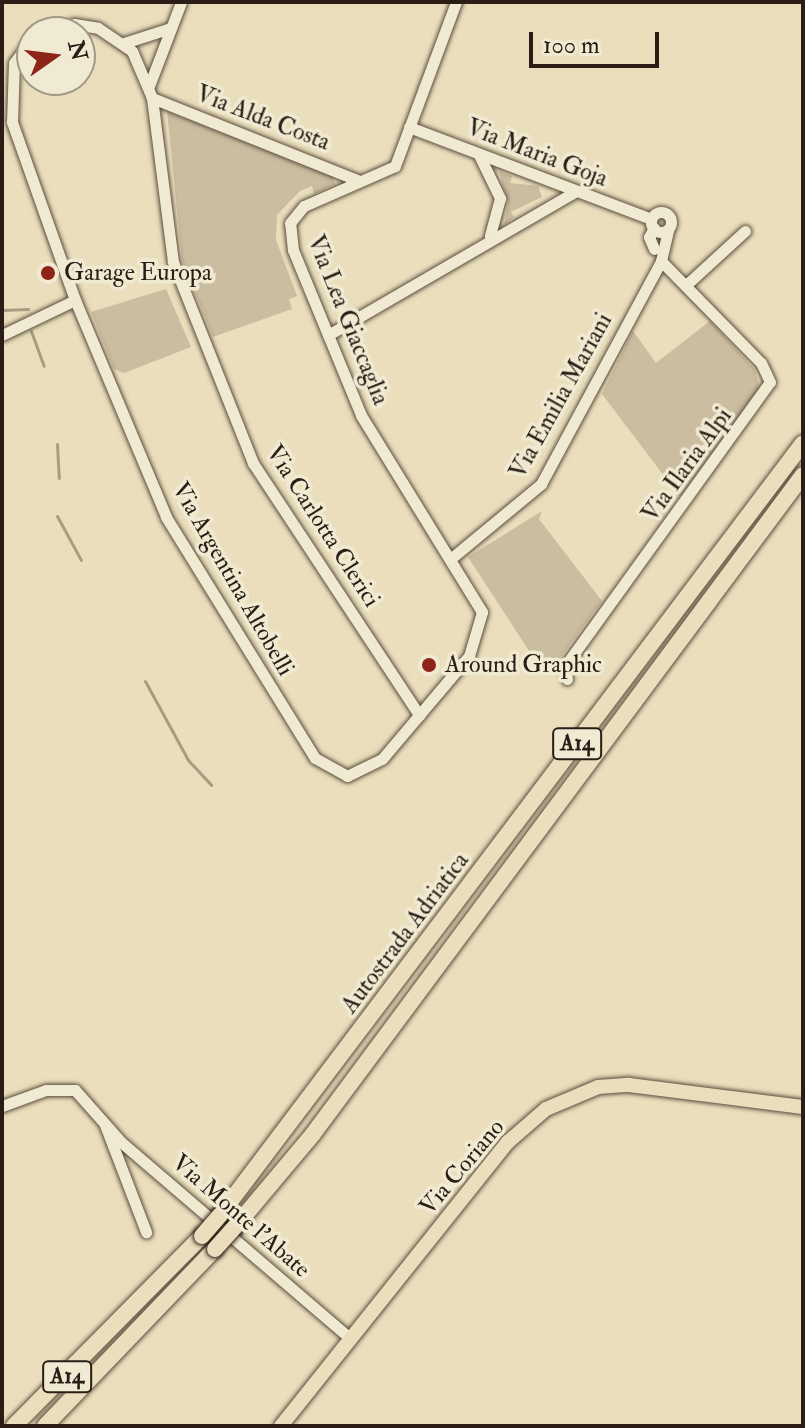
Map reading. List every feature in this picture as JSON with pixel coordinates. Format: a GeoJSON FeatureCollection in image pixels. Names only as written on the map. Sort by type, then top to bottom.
{"type":"FeatureCollection","features":[{"type":"Feature","properties":{"kind":"highway","name":"Autostrada Adriatica"},"geometry":{"type":"LineString","coordinates":[[14,1426],[220,1215],[803,443]]}},
{"type":"Feature","properties":{"kind":"highway","name":"Autostrada Adriatica"},"geometry":{"type":"LineString","coordinates":[[45,1426],[215,1249],[313,1134],[803,475]]}},
{"type":"Feature","properties":{"kind":"main road","name":"Via Coriano"},"geometry":{"type":"LineString","coordinates":[[286,1425],[350,1338],[508,1142],[573,1094],[629,1085],[803,1107]]}},
{"type":"Feature","properties":{"kind":"street","name":"Via Carlotta Clerici"},"geometry":{"type":"LineString","coordinates":[[181,2],[150,92],[173,262],[253,463],[419,715]]}},
{"type":"Feature","properties":{"kind":"street","name":"Via Lea Giaccaglia"},"geometry":{"type":"LineString","coordinates":[[382,759],[469,656],[481,624],[476,594],[361,415],[328,335],[290,223],[304,206],[357,180],[395,166],[456,2]]}},
{"type":"Feature","properties":{"kind":"street"},"geometry":{"type":"LineString","coordinates":[[96,32],[124,43],[171,27]]}},
{"type":"Feature","properties":{"kind":"street"},"geometry":{"type":"LineString","coordinates":[[124,43],[150,92]]}},
{"type":"Feature","properties":{"kind":"street","name":"Via Argentina Altobelli"},"geometry":{"type":"LineString","coordinates":[[16,60],[12,122],[75,300],[166,517],[315,758],[339,776],[362,773],[382,759]]}},
{"type":"Feature","properties":{"kind":"street","name":"Via Alda Costa"},"geometry":{"type":"LineString","coordinates":[[150,92],[357,180]]}},
{"type":"Feature","properties":{"kind":"street","name":"Via Maria Goja"},"geometry":{"type":"LineString","coordinates":[[409,127],[652,223],[668,215],[668,230]]}},
{"type":"Feature","properties":{"kind":"street"},"geometry":{"type":"LineString","coordinates":[[478,155],[500,198],[487,240]]}},
{"type":"Feature","properties":{"kind":"street"},"geometry":{"type":"LineString","coordinates":[[328,335],[487,240],[575,192]]}},
{"type":"Feature","properties":{"kind":"street"},"geometry":{"type":"LineString","coordinates":[[652,223],[649,237],[654,249]]}},
{"type":"Feature","properties":{"kind":"street","name":"Via Emilia Mariani"},"geometry":{"type":"LineString","coordinates":[[454,556],[541,484],[661,261],[668,230]]}},
{"type":"Feature","properties":{"kind":"street"},"geometry":{"type":"LineString","coordinates":[[686,285],[745,231]]}},
{"type":"Feature","properties":{"kind":"street","name":"Via Ilaria Alpi"},"geometry":{"type":"LineString","coordinates":[[567,679],[565,666],[767,392],[761,363],[661,261]]}},
{"type":"Feature","properties":{"kind":"street"},"geometry":{"type":"LineString","coordinates":[[2,335],[75,300]]}},
{"type":"Feature","properties":{"kind":"street","name":"Via Monte l'Abate"},"geometry":{"type":"LineString","coordinates":[[4,1104],[46,1090],[75,1090],[105,1125],[350,1338]]}},
{"type":"Feature","properties":{"kind":"street","name":"Via Monte l'Abate"},"geometry":{"type":"LineString","coordinates":[[105,1125],[146,1232]]}},
{"type":"Feature","properties":{"kind":"shaded area"},"geometry":{"type":"Polygon","coordinates":[[[167,111],[333,176],[335,184],[314,194],[312,186],[300,191],[277,215],[276,240],[297,296],[289,299],[292,309],[213,337],[182,260],[167,111]]]}},
{"type":"Feature","properties":{"kind":"shaded area"},"geometry":{"type":"Polygon","coordinates":[[[499,171],[512,176],[510,183],[538,186],[542,197],[511,212],[514,217],[504,225],[508,202],[499,171]]]}},
{"type":"Feature","properties":{"kind":"shaded area"},"geometry":{"type":"Polygon","coordinates":[[[166,289],[191,347],[124,373],[114,369],[91,312],[166,289]]]}},
{"type":"Feature","properties":{"kind":"shaded area"},"geometry":{"type":"Polygon","coordinates":[[[710,321],[755,370],[760,389],[680,497],[602,394],[633,331],[656,363],[710,321]]]}},
{"type":"Feature","properties":{"kind":"shaded area"},"geometry":{"type":"Polygon","coordinates":[[[542,511],[539,519],[602,601],[546,677],[468,557],[542,511]]]}},
{"type":"Feature","properties":{"kind":"waterway"},"geometry":{"type":"LineString","coordinates":[[2,310],[28,309]]}},
{"type":"Feature","properties":{"kind":"waterway"},"geometry":{"type":"LineString","coordinates":[[31,331],[44,366]]}},
{"type":"Feature","properties":{"kind":"waterway"},"geometry":{"type":"LineString","coordinates":[[57,444],[59,478]]}},
{"type":"Feature","properties":{"kind":"waterway"},"geometry":{"type":"LineString","coordinates":[[57,516],[81,560]]}},
{"type":"Feature","properties":{"kind":"waterway"},"geometry":{"type":"LineString","coordinates":[[145,681],[188,760],[211,785]]}},
{"type":"Feature","properties":{"kind":"place","name":"Garage Europa"},"geometry":{"type":"Point","coordinates":[48,273]}},
{"type":"Feature","properties":{"kind":"place","name":"Around Graphic"},"geometry":{"type":"Point","coordinates":[429,665]}}]}
